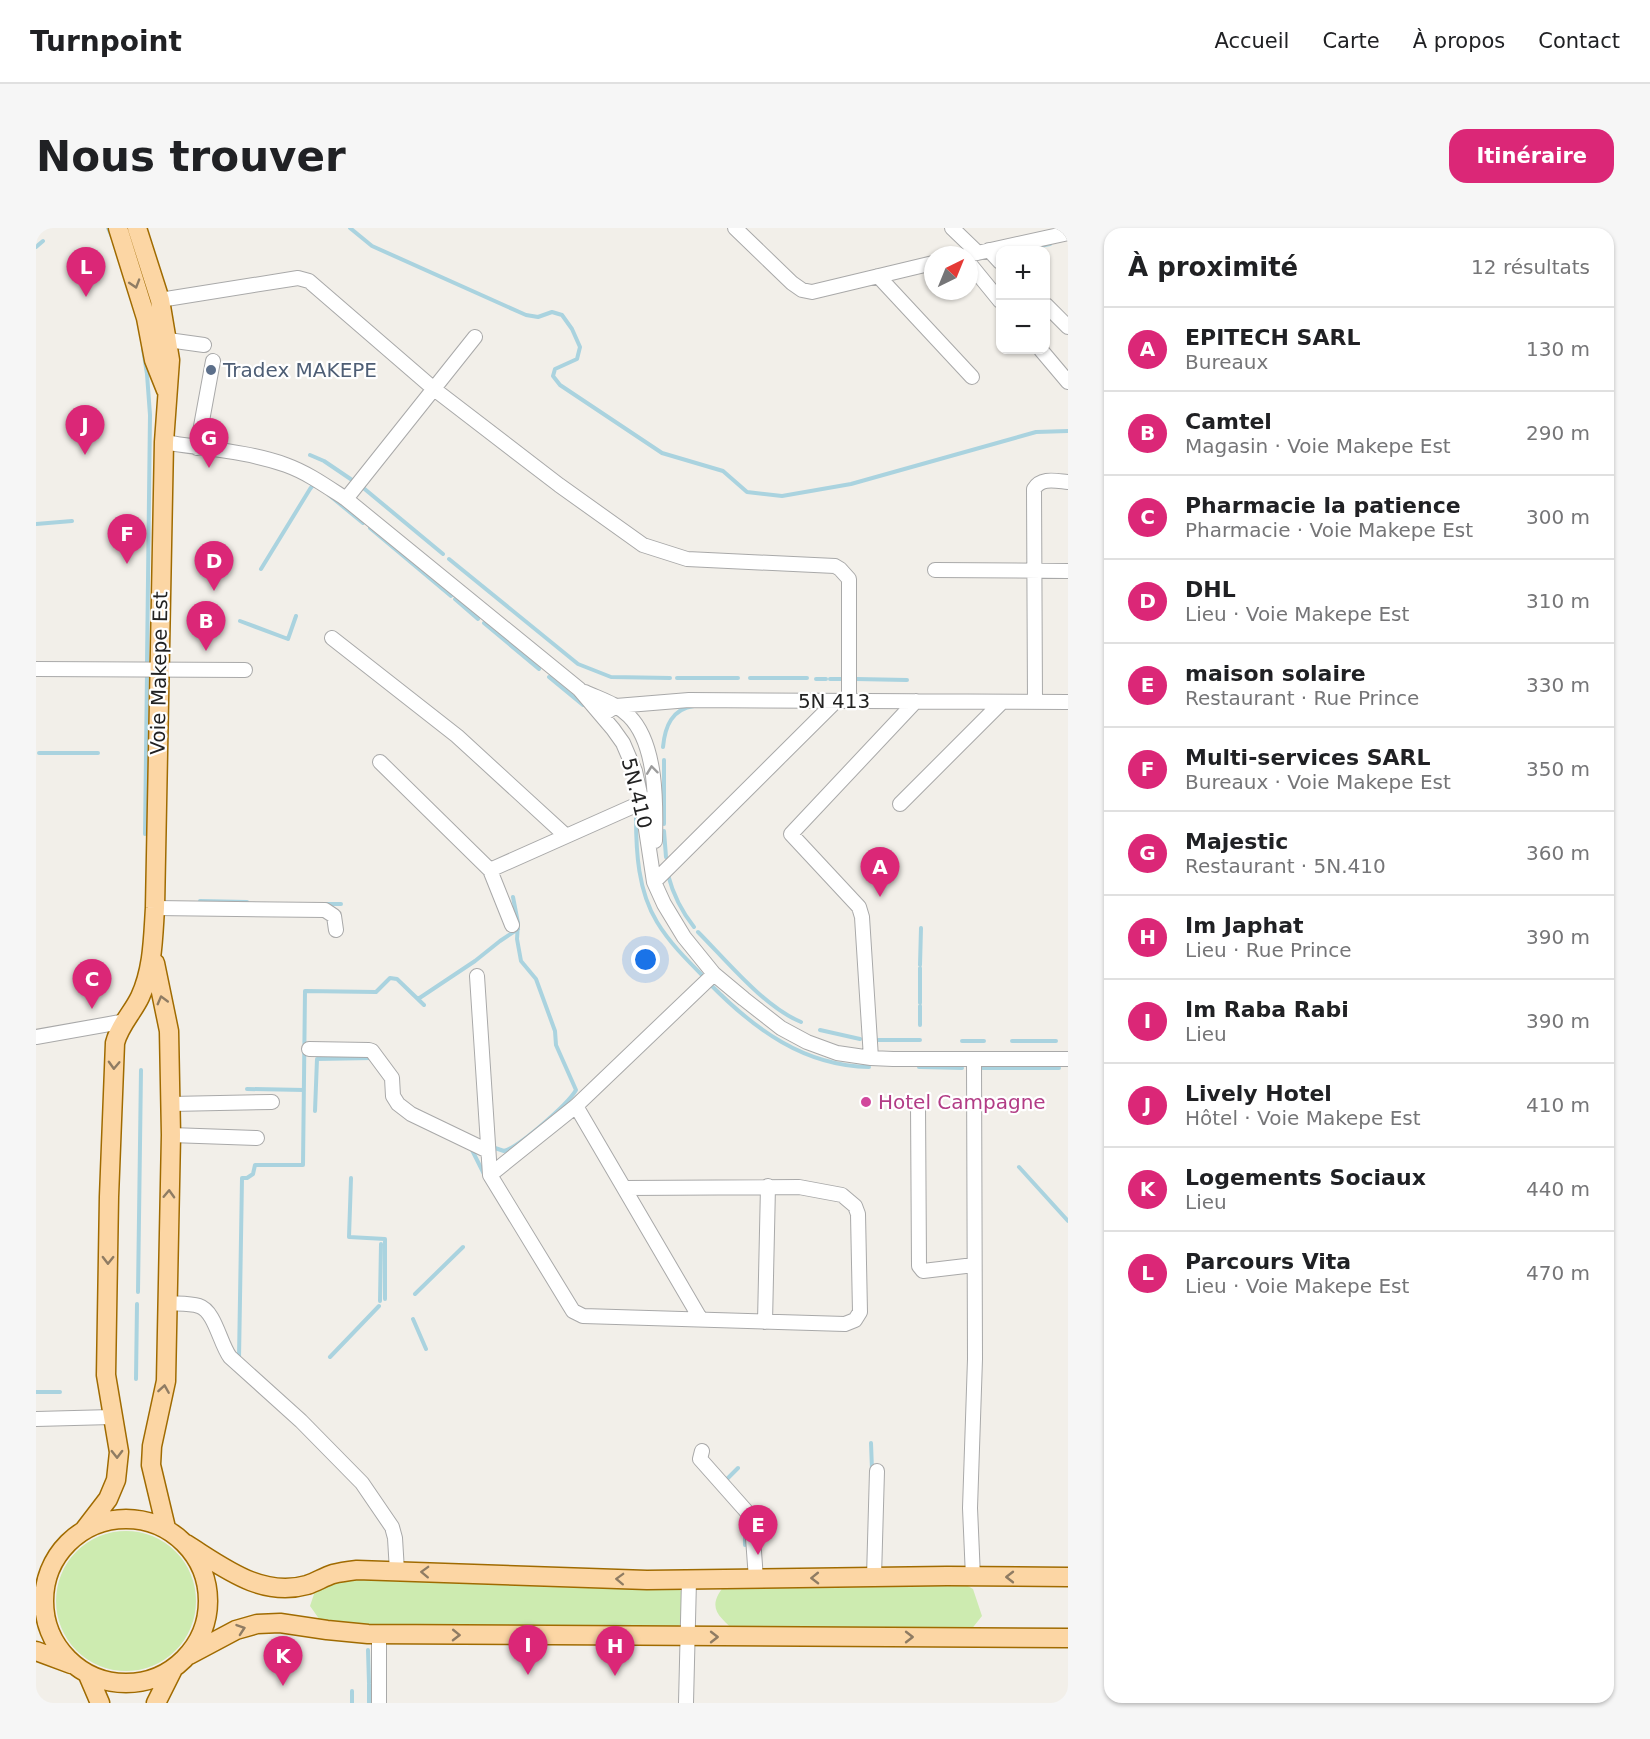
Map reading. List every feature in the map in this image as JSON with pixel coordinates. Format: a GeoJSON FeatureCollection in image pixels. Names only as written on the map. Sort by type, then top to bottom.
{"type":"FeatureCollection","features":[{"type":"Feature","properties":{"kind":"main road","name":"Voie Makepe Est"},"geometry":{"type":"LineString","coordinates":[[118,228],[146,318],[154,360],[167,395]]}},
{"type":"Feature","properties":{"kind":"main road","name":"Voie Makepe Est"},"geometry":{"type":"LineString","coordinates":[[137,228],[160,300],[171,360],[164,442],[153,952]]}},
{"type":"Feature","properties":{"kind":"main road"},"geometry":{"type":"LineString","coordinates":[[36,1578],[53,1561],[66,1543],[85,1528],[108,1499],[116,1480],[119,1452],[106,1375],[109,1197],[115,1043],[140,998],[153,952]]}},
{"type":"Feature","properties":{"kind":"main road"},"geometry":{"type":"LineString","coordinates":[[153,952],[169,1031],[171,1104],[166,1381],[152,1446],[151,1466],[166,1528]]}},
{"type":"Feature","properties":{"kind":"main road"},"geometry":{"type":"LineString","coordinates":[[85,1528],[104,1521],[123,1518],[144,1520],[166,1528],[186,1544],[240,1578],[257,1585],[274,1587],[307,1585],[335,1574],[357,1570],[689,1580],[1068,1577]]}},
{"type":"Feature","properties":{"kind":"main road"},"geometry":{"type":"LineString","coordinates":[[36,1651],[110,1682],[131,1684],[157,1678],[173,1670],[189,1655],[201,1637],[208,1614],[208,1591],[202,1569],[186,1544]]}},
{"type":"Feature","properties":{"kind":"main road"},"geometry":{"type":"LineString","coordinates":[[53,1561],[44,1589],[45,1618],[56,1645],[82,1670],[100,1703]]}},
{"type":"Feature","properties":{"kind":"main road"},"geometry":{"type":"LineString","coordinates":[[189,1655],[236,1630],[257,1624],[280,1623],[379,1634],[1068,1638]]}},
{"type":"Feature","properties":{"kind":"main road"},"geometry":{"type":"LineString","coordinates":[[156,1703],[173,1670]]}},
{"type":"Feature","properties":{"kind":"street"},"geometry":{"type":"LineString","coordinates":[[735,228],[802,290],[812,291],[924,265]]}},
{"type":"Feature","properties":{"kind":"street"},"geometry":{"type":"LineString","coordinates":[[952,228],[968,246]]}},
{"type":"Feature","properties":{"kind":"street"},"geometry":{"type":"LineString","coordinates":[[978,255],[1068,233]]}},
{"type":"Feature","properties":{"kind":"street"},"geometry":{"type":"LineString","coordinates":[[978,256],[996,261]]}},
{"type":"Feature","properties":{"kind":"street"},"geometry":{"type":"LineString","coordinates":[[978,259],[999,300]]}},
{"type":"Feature","properties":{"kind":"street"},"geometry":{"type":"LineString","coordinates":[[878,276],[972,377]]}},
{"type":"Feature","properties":{"kind":"street"},"geometry":{"type":"LineString","coordinates":[[160,300],[298,278],[309,281],[434,388],[643,545],[687,559],[834,566],[849,579],[843,701],[653,876]]}},
{"type":"Feature","properties":{"kind":"street"},"geometry":{"type":"LineString","coordinates":[[1050,309],[1068,327]]}},
{"type":"Feature","properties":{"kind":"street"},"geometry":{"type":"LineString","coordinates":[[346,499],[475,337]]}},
{"type":"Feature","properties":{"kind":"street"},"geometry":{"type":"LineString","coordinates":[[168,340],[204,345]]}},
{"type":"Feature","properties":{"kind":"street"},"geometry":{"type":"LineString","coordinates":[[1044,354],[1068,382]]}},
{"type":"Feature","properties":{"kind":"street"},"geometry":{"type":"LineString","coordinates":[[197,448],[213,362]]}},
{"type":"Feature","properties":{"kind":"street","name":"5N.410"},"geometry":{"type":"LineString","coordinates":[[164,442],[261,458],[312,477],[346,499],[579,689],[623,743],[648,800],[653,876],[664,904],[684,937],[714,974],[781,1028],[807,1042],[837,1053],[871,1058],[1068,1059]]}},
{"type":"Feature","properties":{"kind":"street"},"geometry":{"type":"LineString","coordinates":[[1035,702],[1034,489],[1036,484],[1042,481],[1068,482]]}},
{"type":"Feature","properties":{"kind":"street"},"geometry":{"type":"LineString","coordinates":[[935,570],[1068,571]]}},
{"type":"Feature","properties":{"kind":"street"},"geometry":{"type":"LineString","coordinates":[[332,638],[457,736],[565,835]]}},
{"type":"Feature","properties":{"kind":"street"},"geometry":{"type":"LineString","coordinates":[[36,669],[245,670]]}},
{"type":"Feature","properties":{"kind":"street"},"geometry":{"type":"LineString","coordinates":[[490,870],[648,800],[652,771],[640,730],[629,716],[616,706],[579,689]]}},
{"type":"Feature","properties":{"kind":"street","name":"5N 413"},"geometry":{"type":"LineString","coordinates":[[602,715],[616,706],[689,700],[1068,702]]}},
{"type":"Feature","properties":{"kind":"street"},"geometry":{"type":"LineString","coordinates":[[871,1058],[862,916],[859,907],[790,834],[916,701]]}},
{"type":"Feature","properties":{"kind":"street"},"geometry":{"type":"LineString","coordinates":[[900,804],[1002,702]]}},
{"type":"Feature","properties":{"kind":"street"},"geometry":{"type":"LineString","coordinates":[[380,762],[490,870],[512,925]]}},
{"type":"Feature","properties":{"kind":"street"},"geometry":{"type":"LineString","coordinates":[[155,908],[325,910],[334,916],[336,930]]}},
{"type":"Feature","properties":{"kind":"street"},"geometry":{"type":"LineString","coordinates":[[490,1175],[576,1106],[714,974]]}},
{"type":"Feature","properties":{"kind":"street"},"geometry":{"type":"LineString","coordinates":[[477,976],[490,1175],[573,1311],[582,1316],[845,1324],[855,1320],[860,1312],[858,1214],[855,1206],[842,1195],[799,1187],[768,1186],[625,1188]]}},
{"type":"Feature","properties":{"kind":"street"},"geometry":{"type":"LineString","coordinates":[[36,1036],[126,1021]]}},
{"type":"Feature","properties":{"kind":"street"},"geometry":{"type":"LineString","coordinates":[[309,1049],[372,1051],[392,1078],[393,1096],[398,1104],[411,1114],[489,1151]]}},
{"type":"Feature","properties":{"kind":"street"},"geometry":{"type":"LineString","coordinates":[[973,1577],[970,1508],[975,1359],[974,1060]]}},
{"type":"Feature","properties":{"kind":"street"},"geometry":{"type":"LineString","coordinates":[[171,1104],[272,1102]]}},
{"type":"Feature","properties":{"kind":"street"},"geometry":{"type":"LineString","coordinates":[[918,1105],[919,1266],[923,1271],[974,1265]]}},
{"type":"Feature","properties":{"kind":"street"},"geometry":{"type":"LineString","coordinates":[[576,1106],[700,1318]]}},
{"type":"Feature","properties":{"kind":"street"},"geometry":{"type":"LineString","coordinates":[[171,1135],[257,1138]]}},
{"type":"Feature","properties":{"kind":"street"},"geometry":{"type":"LineString","coordinates":[[765,1322],[768,1186]]}},
{"type":"Feature","properties":{"kind":"street"},"geometry":{"type":"LineString","coordinates":[[166,1303],[198,1306],[206,1310],[230,1357],[301,1421],[362,1483],[392,1527],[397,1571]]}},
{"type":"Feature","properties":{"kind":"street"},"geometry":{"type":"LineString","coordinates":[[36,1419],[112,1417]]}},
{"type":"Feature","properties":{"kind":"street"},"geometry":{"type":"LineString","coordinates":[[702,1451],[700,1459],[747,1512],[752,1524],[756,1579]]}},
{"type":"Feature","properties":{"kind":"street"},"geometry":{"type":"LineString","coordinates":[[874,1577],[878,1471]]}},
{"type":"Feature","properties":{"kind":"street"},"geometry":{"type":"LineString","coordinates":[[686,1703],[689,1580]]}},
{"type":"Feature","properties":{"kind":"street"},"geometry":{"type":"LineString","coordinates":[[379,1634],[379,1703]]}},
{"type":"Feature","properties":{"kind":"green space"},"geometry":{"type":"Polygon","coordinates":[[[126,1531],[153,1536],[176,1551],[191,1574],[196,1601],[191,1628],[176,1651],[153,1666],[126,1671],[99,1666],[76,1651],[61,1628],[56,1601],[61,1574],[76,1551],[99,1536],[126,1531]]]}},
{"type":"Feature","properties":{"kind":"green space"},"geometry":{"type":"Polygon","coordinates":[[[344,1574],[675,1585],[687,1597],[687,1606],[682,1623],[659,1637],[327,1630],[310,1606],[315,1591],[344,1574]]]}},
{"type":"Feature","properties":{"kind":"green space"},"geometry":{"type":"Polygon","coordinates":[[[729,1580],[959,1581],[973,1589],[982,1616],[966,1636],[739,1635],[716,1610],[717,1597],[729,1580]]]}},
{"type":"Feature","properties":{"kind":"waterway"},"geometry":{"type":"LineString","coordinates":[[108,228],[112,237]]}},
{"type":"Feature","properties":{"kind":"waterway"},"geometry":{"type":"LineString","coordinates":[[350,228],[372,246],[526,315],[538,317],[552,312],[562,315],[572,329],[580,347],[577,359],[555,369],[553,376],[560,385],[662,453],[723,471],[747,492],[782,496],[851,484],[1036,432],[1068,431]]}},
{"type":"Feature","properties":{"kind":"waterway"},"geometry":{"type":"LineString","coordinates":[[36,247],[43,241]]}},
{"type":"Feature","properties":{"kind":"waterway"},"geometry":{"type":"LineString","coordinates":[[1040,246],[1050,244]]}},
{"type":"Feature","properties":{"kind":"waterway"},"geometry":{"type":"LineString","coordinates":[[143,349],[150,415],[147,663]]}},
{"type":"Feature","properties":{"kind":"waterway"},"geometry":{"type":"LineString","coordinates":[[310,455],[324,461],[355,482]]}},
{"type":"Feature","properties":{"kind":"waterway"},"geometry":{"type":"LineString","coordinates":[[261,569],[310,489],[313,485],[315,486]]}},
{"type":"Feature","properties":{"kind":"waterway"},"geometry":{"type":"LineString","coordinates":[[361,486],[443,554]]}},
{"type":"Feature","properties":{"kind":"waterway"},"geometry":{"type":"LineString","coordinates":[[329,495],[363,523]]}},
{"type":"Feature","properties":{"kind":"waterway"},"geometry":{"type":"LineString","coordinates":[[36,524],[72,521]]}},
{"type":"Feature","properties":{"kind":"waterway"},"geometry":{"type":"LineString","coordinates":[[370,528],[451,596]]}},
{"type":"Feature","properties":{"kind":"waterway"},"geometry":{"type":"LineString","coordinates":[[449,559],[578,664],[611,677],[670,678]]}},
{"type":"Feature","properties":{"kind":"waterway"},"geometry":{"type":"LineString","coordinates":[[455,599],[478,619]]}},
{"type":"Feature","properties":{"kind":"waterway"},"geometry":{"type":"LineString","coordinates":[[240,621],[288,639],[296,616]]}},
{"type":"Feature","properties":{"kind":"waterway"},"geometry":{"type":"LineString","coordinates":[[484,623],[539,669]]}},
{"type":"Feature","properties":{"kind":"waterway"},"geometry":{"type":"LineString","coordinates":[[145,834],[147,673]]}},
{"type":"Feature","properties":{"kind":"waterway"},"geometry":{"type":"LineString","coordinates":[[549,677],[583,705]]}},
{"type":"Feature","properties":{"kind":"waterway"},"geometry":{"type":"LineString","coordinates":[[677,678],[738,678]]}},
{"type":"Feature","properties":{"kind":"waterway"},"geometry":{"type":"LineString","coordinates":[[750,678],[807,678]]}},
{"type":"Feature","properties":{"kind":"waterway"},"geometry":{"type":"LineString","coordinates":[[816,679],[826,679]]}},
{"type":"Feature","properties":{"kind":"waterway"},"geometry":{"type":"LineString","coordinates":[[830,679],[845,679]]}},
{"type":"Feature","properties":{"kind":"waterway"},"geometry":{"type":"LineString","coordinates":[[856,679],[907,680]]}},
{"type":"Feature","properties":{"kind":"waterway"},"geometry":{"type":"LineString","coordinates":[[663,747],[671,720],[680,711],[694,706]]}},
{"type":"Feature","properties":{"kind":"waterway"},"geometry":{"type":"LineString","coordinates":[[39,753],[98,753]]}},
{"type":"Feature","properties":{"kind":"waterway"},"geometry":{"type":"LineString","coordinates":[[664,760],[664,824]]}},
{"type":"Feature","properties":{"kind":"waterway"},"geometry":{"type":"LineString","coordinates":[[636,817],[639,871],[651,910],[667,936],[702,975]]}},
{"type":"Feature","properties":{"kind":"waterway"},"geometry":{"type":"LineString","coordinates":[[664,831],[666,857]]}},
{"type":"Feature","properties":{"kind":"waterway"},"geometry":{"type":"LineString","coordinates":[[668,875],[678,902],[694,927]]}},
{"type":"Feature","properties":{"kind":"waterway"},"geometry":{"type":"LineString","coordinates":[[492,1147],[504,1151],[520,1142],[554,1114],[576,1090],[556,1045],[555,1031],[536,979],[521,961],[513,897]]}},
{"type":"Feature","properties":{"kind":"waterway"},"geometry":{"type":"LineString","coordinates":[[200,901],[247,902]]}},
{"type":"Feature","properties":{"kind":"waterway"},"geometry":{"type":"LineString","coordinates":[[324,904],[341,904]]}},
{"type":"Feature","properties":{"kind":"waterway"},"geometry":{"type":"LineString","coordinates":[[920,965],[921,928]]}},
{"type":"Feature","properties":{"kind":"waterway"},"geometry":{"type":"LineString","coordinates":[[418,999],[518,929]]}},
{"type":"Feature","properties":{"kind":"waterway"},"geometry":{"type":"LineString","coordinates":[[698,932],[773,1006],[801,1022]]}},
{"type":"Feature","properties":{"kind":"waterway"},"geometry":{"type":"LineString","coordinates":[[920,968],[920,1003]]}},
{"type":"Feature","properties":{"kind":"waterway"},"geometry":{"type":"LineString","coordinates":[[239,1359],[242,1178],[253,1174],[255,1165],[303,1165],[305,991],[376,992],[390,978],[397,979],[424,1005]]}},
{"type":"Feature","properties":{"kind":"waterway"},"geometry":{"type":"LineString","coordinates":[[710,984],[744,1016],[782,1042],[823,1060],[869,1067]]}},
{"type":"Feature","properties":{"kind":"waterway"},"geometry":{"type":"LineString","coordinates":[[920,1006],[920,1025]]}},
{"type":"Feature","properties":{"kind":"waterway"},"geometry":{"type":"LineString","coordinates":[[820,1030],[860,1039]]}},
{"type":"Feature","properties":{"kind":"waterway"},"geometry":{"type":"LineString","coordinates":[[878,1040],[920,1040]]}},
{"type":"Feature","properties":{"kind":"waterway"},"geometry":{"type":"LineString","coordinates":[[962,1041],[984,1041]]}},
{"type":"Feature","properties":{"kind":"waterway"},"geometry":{"type":"LineString","coordinates":[[1012,1041],[1056,1041]]}},
{"type":"Feature","properties":{"kind":"waterway"},"geometry":{"type":"LineString","coordinates":[[315,1111],[317,1059],[372,1058]]}},
{"type":"Feature","properties":{"kind":"waterway"},"geometry":{"type":"LineString","coordinates":[[919,1067],[962,1068]]}},
{"type":"Feature","properties":{"kind":"waterway"},"geometry":{"type":"LineString","coordinates":[[978,1068],[1059,1068]]}},
{"type":"Feature","properties":{"kind":"waterway"},"geometry":{"type":"LineString","coordinates":[[138,1292],[141,1070]]}},
{"type":"Feature","properties":{"kind":"waterway"},"geometry":{"type":"LineString","coordinates":[[247,1089],[304,1090]]}},
{"type":"Feature","properties":{"kind":"waterway"},"geometry":{"type":"LineString","coordinates":[[471,1148],[485,1176]]}},
{"type":"Feature","properties":{"kind":"waterway"},"geometry":{"type":"LineString","coordinates":[[1019,1167],[1068,1221]]}},
{"type":"Feature","properties":{"kind":"waterway"},"geometry":{"type":"LineString","coordinates":[[351,1178],[349,1237],[385,1239],[385,1299]]}},
{"type":"Feature","properties":{"kind":"waterway"},"geometry":{"type":"LineString","coordinates":[[380,1301],[381,1244]]}},
{"type":"Feature","properties":{"kind":"waterway"},"geometry":{"type":"LineString","coordinates":[[415,1294],[463,1247]]}},
{"type":"Feature","properties":{"kind":"waterway"},"geometry":{"type":"LineString","coordinates":[[136,1379],[137,1304]]}},
{"type":"Feature","properties":{"kind":"waterway"},"geometry":{"type":"LineString","coordinates":[[330,1357],[379,1306]]}},
{"type":"Feature","properties":{"kind":"waterway"},"geometry":{"type":"LineString","coordinates":[[413,1319],[426,1349]]}},
{"type":"Feature","properties":{"kind":"waterway"},"geometry":{"type":"LineString","coordinates":[[36,1392],[60,1392]]}},
{"type":"Feature","properties":{"kind":"waterway"},"geometry":{"type":"LineString","coordinates":[[871,1443],[872,1470]]}},
{"type":"Feature","properties":{"kind":"waterway"},"geometry":{"type":"LineString","coordinates":[[726,1480],[738,1468]]}},
{"type":"Feature","properties":{"kind":"waterway"},"geometry":{"type":"LineString","coordinates":[[745,1522],[745,1545]]}},
{"type":"Feature","properties":{"kind":"waterway"},"geometry":{"type":"LineString","coordinates":[[368,1650],[369,1683]]}},
{"type":"Feature","properties":{"kind":"waterway"},"geometry":{"type":"LineString","coordinates":[[369,1684],[369,1703]]}},
{"type":"Feature","properties":{"kind":"waterway"},"geometry":{"type":"LineString","coordinates":[[352,1691],[352,1703]]}},
{"type":"Feature","properties":{"kind":"place","name":"Parcours Vita"},"geometry":{"type":"Point","coordinates":[86,297]}},
{"type":"Feature","properties":{"kind":"place","name":"Tradex MAKEPE"},"geometry":{"type":"Point","coordinates":[211,370]}},
{"type":"Feature","properties":{"kind":"place","name":"Lively Hotel"},"geometry":{"type":"Point","coordinates":[85,455]}},
{"type":"Feature","properties":{"kind":"place","name":"Majestic"},"geometry":{"type":"Point","coordinates":[209,468]}},
{"type":"Feature","properties":{"kind":"place","name":"Multi-services SARL"},"geometry":{"type":"Point","coordinates":[127,564]}},
{"type":"Feature","properties":{"kind":"place","name":"DHL"},"geometry":{"type":"Point","coordinates":[214,591]}},
{"type":"Feature","properties":{"kind":"place","name":"Camtel"},"geometry":{"type":"Point","coordinates":[206,651]}},
{"type":"Feature","properties":{"kind":"place","name":"EPITECH SARL"},"geometry":{"type":"Point","coordinates":[880,897]}},
{"type":"Feature","properties":{"kind":"place","name":"Pharmacie la patience"},"geometry":{"type":"Point","coordinates":[92,1009]}},
{"type":"Feature","properties":{"kind":"place","name":"Hotel Campagne"},"geometry":{"type":"Point","coordinates":[866,1102]}},
{"type":"Feature","properties":{"kind":"place","name":"maison solaire"},"geometry":{"type":"Point","coordinates":[758,1555]}},
{"type":"Feature","properties":{"kind":"place","name":"Im Raba Rabi"},"geometry":{"type":"Point","coordinates":[528,1675]}},
{"type":"Feature","properties":{"kind":"place","name":"Im Japhat"},"geometry":{"type":"Point","coordinates":[615,1676]}},
{"type":"Feature","properties":{"kind":"place","name":"Logements Sociaux"},"geometry":{"type":"Point","coordinates":[283,1686]}}]}
